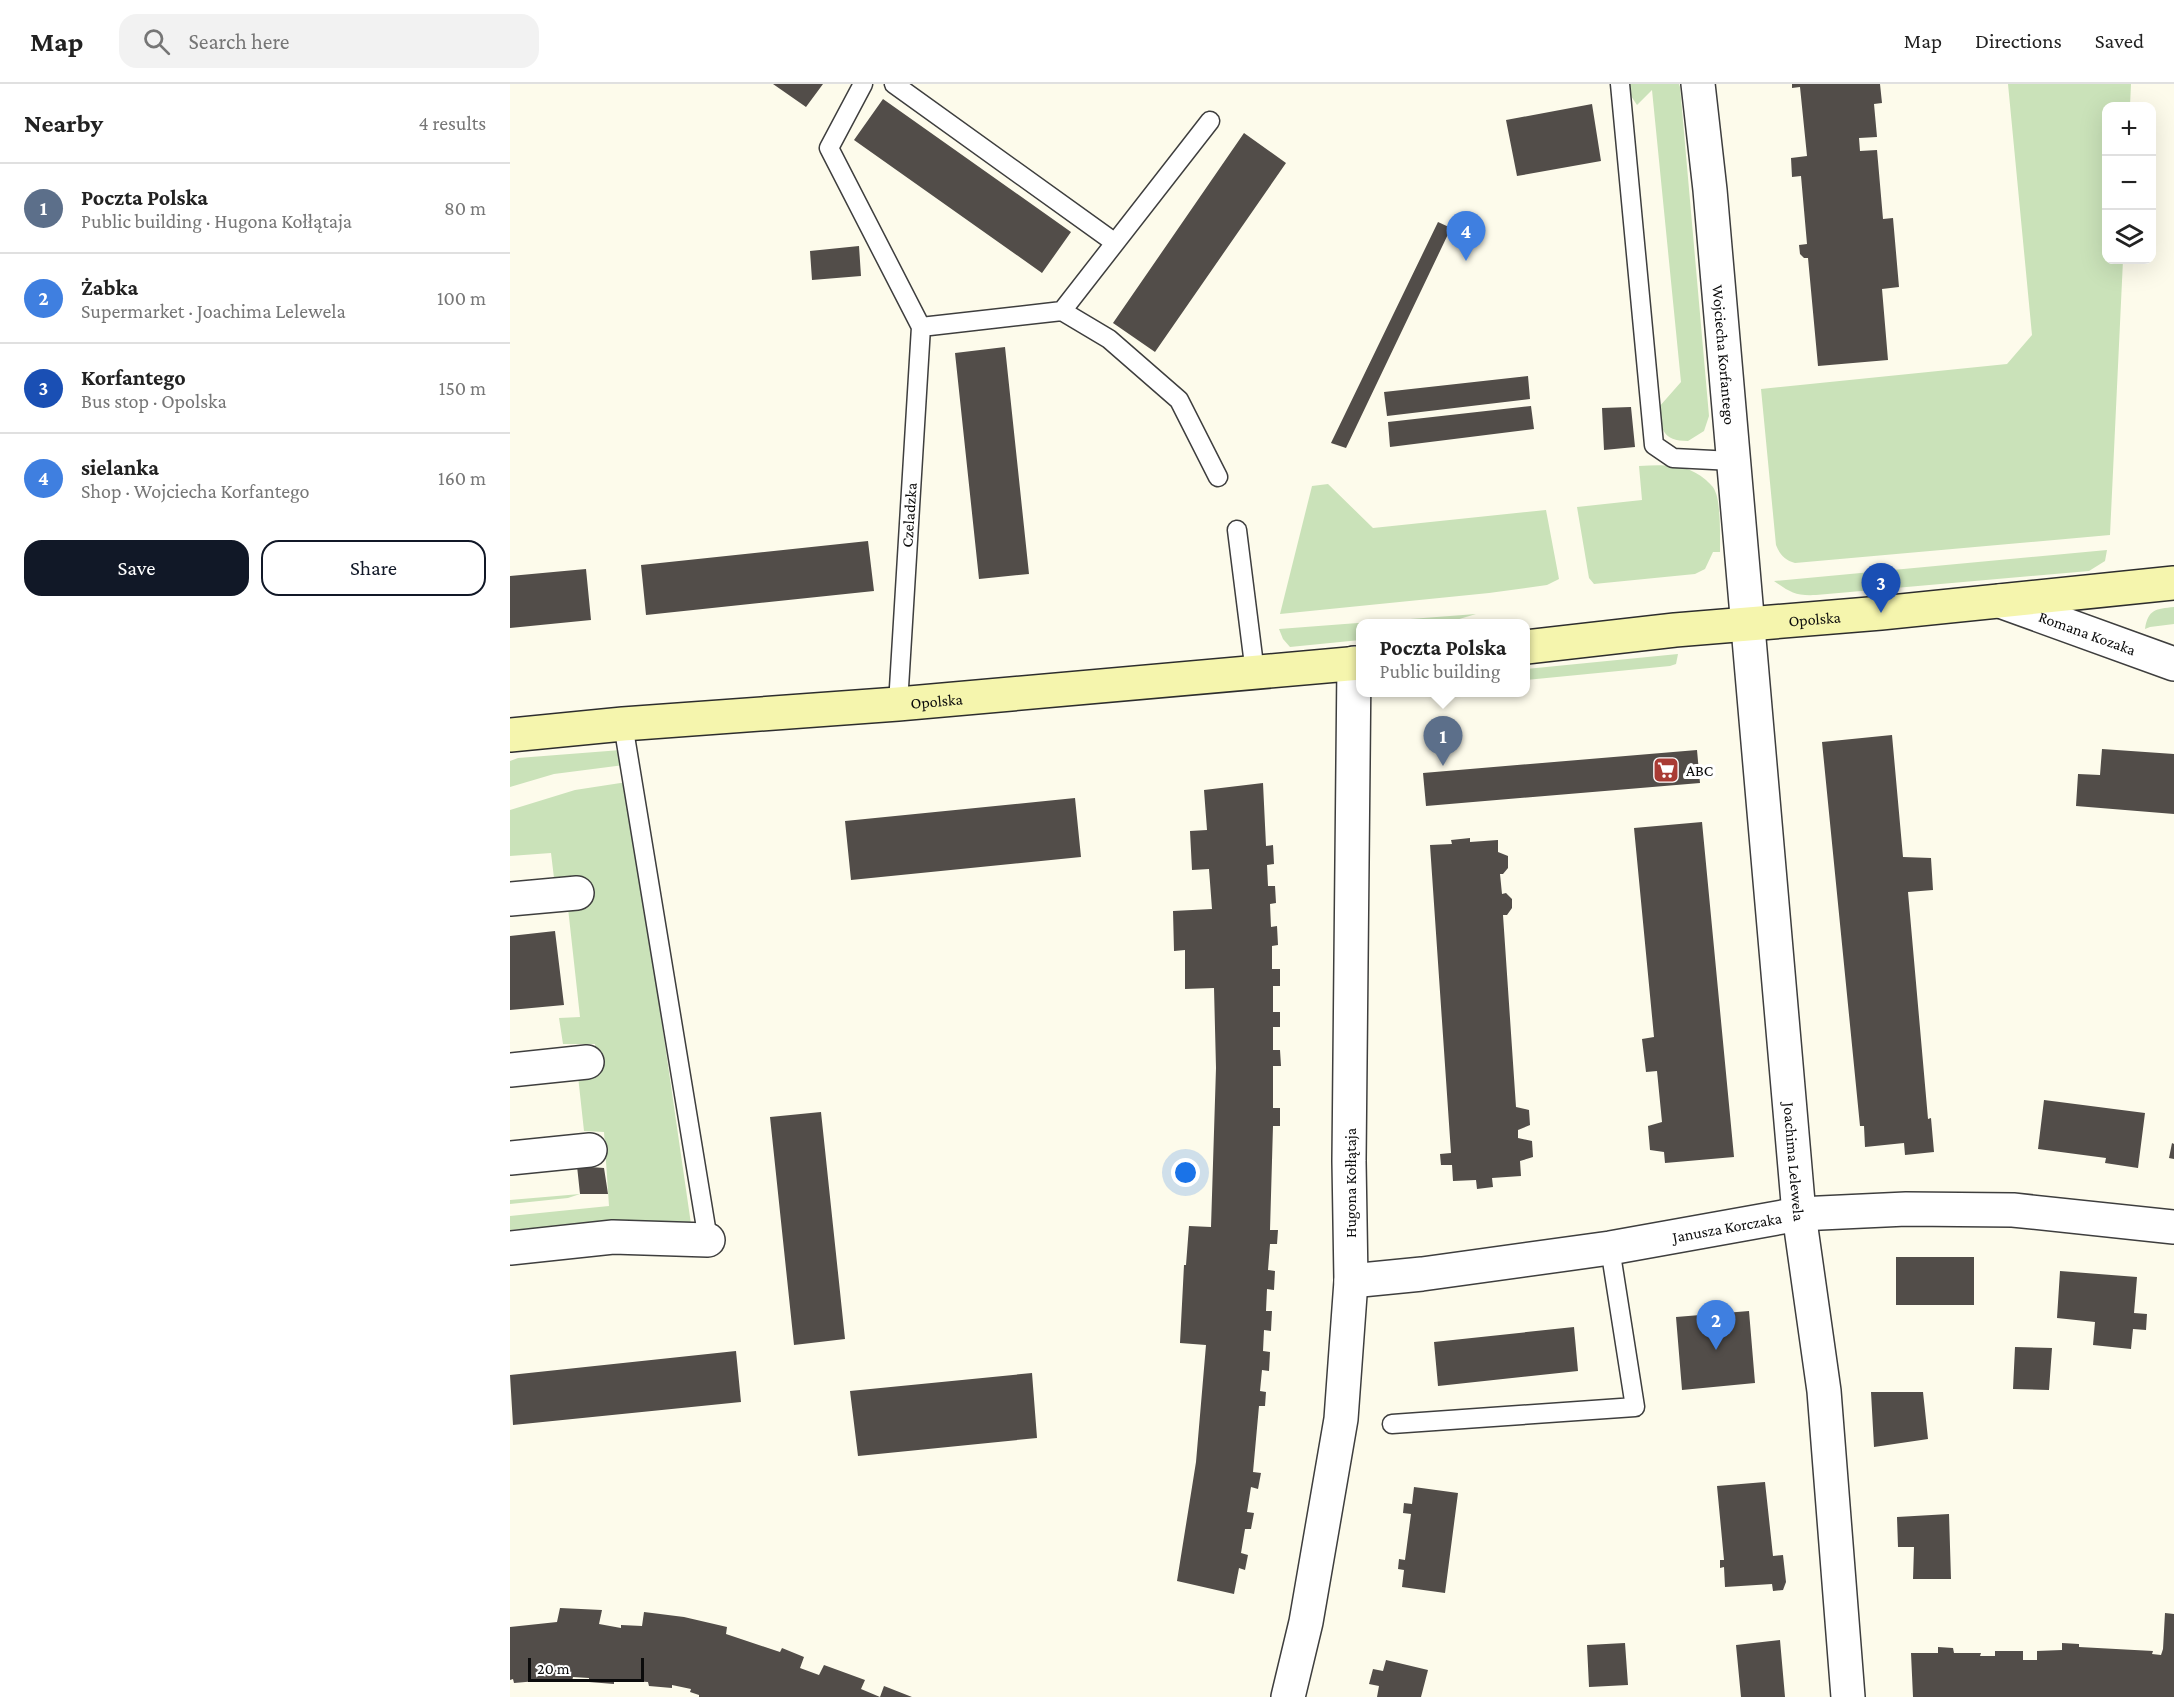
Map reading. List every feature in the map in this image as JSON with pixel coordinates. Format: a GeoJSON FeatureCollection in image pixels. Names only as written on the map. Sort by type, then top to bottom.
{"type":"FeatureCollection","features":[{"type":"Feature","properties":{"kind":"street","name":"Wojciecha Korfantego"},"geometry":{"type":"LineString","coordinates":[[1698,84],[1710,190],[1747,625]]}},
{"type":"Feature","properties":{"kind":"street","name":"Opolska"},"geometry":{"type":"LineString","coordinates":[[1530,647],[1675,630],[2174,583]]}},
{"type":"Feature","properties":{"kind":"street","name":"Romana Kozaka"},"geometry":{"type":"LineString","coordinates":[[2000,601],[2174,664]]}},
{"type":"Feature","properties":{"kind":"street","name":"Joachima Lelewela"},"geometry":{"type":"LineString","coordinates":[[1747,625],[1798,1214],[1824,1391],[1848,1697]]}},
{"type":"Feature","properties":{"kind":"street","name":"Opolska"},"geometry":{"type":"LineString","coordinates":[[510,735],[623,724],[898,704],[1356,663]]}},
{"type":"Feature","properties":{"kind":"street","name":"Hugona Kołłątaja"},"geometry":{"type":"LineString","coordinates":[[1288,1697],[1306,1622],[1341,1419],[1351,1281],[1349,1161],[1356,697]]}},
{"type":"Feature","properties":{"kind":"street"},"geometry":{"type":"LineString","coordinates":[[510,899],[577,893]]}},
{"type":"Feature","properties":{"kind":"street"},"geometry":{"type":"LineString","coordinates":[[510,1070],[587,1062]]}},
{"type":"Feature","properties":{"kind":"street"},"geometry":{"type":"LineString","coordinates":[[510,1158],[591,1150]]}},
{"type":"Feature","properties":{"kind":"street","name":"Janusza Korczaka"},"geometry":{"type":"LineString","coordinates":[[1351,1281],[1422,1274],[1610,1248],[1798,1214],[1906,1209],[2013,1210],[2174,1227]]}},
{"type":"Feature","properties":{"kind":"street"},"geometry":{"type":"LineString","coordinates":[[510,1248],[613,1237],[708,1239]]}},
{"type":"Feature","properties":{"kind":"lane"},"geometry":{"type":"LineString","coordinates":[[863,84],[829,148],[921,327],[1062,311],[1109,339],[1179,400],[1218,477]]}},
{"type":"Feature","properties":{"kind":"lane"},"geometry":{"type":"LineString","coordinates":[[894,84],[1114,242]]}},
{"type":"Feature","properties":{"kind":"lane"},"geometry":{"type":"LineString","coordinates":[[1620,84],[1654,445],[1673,458],[1733,461]]}},
{"type":"Feature","properties":{"kind":"lane"},"geometry":{"type":"LineString","coordinates":[[1062,311],[1210,121]]}},
{"type":"Feature","properties":{"kind":"lane","name":"Czeladzka"},"geometry":{"type":"LineString","coordinates":[[898,704],[921,327]]}},
{"type":"Feature","properties":{"kind":"lane"},"geometry":{"type":"LineString","coordinates":[[1237,530],[1255,673]]}},
{"type":"Feature","properties":{"kind":"lane"},"geometry":{"type":"LineString","coordinates":[[623,724],[708,1239]]}},
{"type":"Feature","properties":{"kind":"lane"},"geometry":{"type":"LineString","coordinates":[[1392,1424],[1635,1407],[1610,1248]]}},
{"type":"Feature","properties":{"kind":"green space"},"geometry":{"type":"Polygon","coordinates":[[[1629,84],[1679,84],[1680,87],[1709,416],[1704,431],[1688,441],[1668,436],[1661,422],[1659,407],[1681,382],[1652,90],[1637,105],[1631,96],[1629,84]]]}},
{"type":"Feature","properties":{"kind":"green space"},"geometry":{"type":"Polygon","coordinates":[[[2008,84],[2131,84],[2130,102],[2102,102],[2102,264],[2123,264],[2110,535],[1795,563],[1783,557],[1776,545],[1761,389],[2007,364],[2032,335],[2008,84]]]}},
{"type":"Feature","properties":{"kind":"green space"},"geometry":{"type":"Polygon","coordinates":[[[1639,466],[1666,466],[1691,470],[1711,485],[1717,496],[1720,552],[1713,552],[1705,569],[1695,574],[1594,584],[1589,578],[1577,507],[1642,500],[1639,466]]]}},
{"type":"Feature","properties":{"kind":"green space"},"geometry":{"type":"Polygon","coordinates":[[[1328,484],[1373,528],[1546,510],[1559,579],[1547,585],[1489,593],[1280,614],[1312,486],[1328,484]]]}},
{"type":"Feature","properties":{"kind":"green space"},"geometry":{"type":"Polygon","coordinates":[[[2107,550],[2105,561],[2089,571],[1816,595],[1793,593],[1774,581],[2107,550]]]}},
{"type":"Feature","properties":{"kind":"green space"},"geometry":{"type":"Polygon","coordinates":[[[2174,607],[2174,624],[2145,629],[2148,617],[2154,611],[2174,607]]]}},
{"type":"Feature","properties":{"kind":"green space"},"geometry":{"type":"Polygon","coordinates":[[[1476,614],[1459,619],[1410,619],[1476,614]]]}},
{"type":"Feature","properties":{"kind":"green space"},"geometry":{"type":"Polygon","coordinates":[[[1356,623],[1356,640],[1290,647],[1283,639],[1279,629],[1356,623]]]}},
{"type":"Feature","properties":{"kind":"green space"},"geometry":{"type":"Polygon","coordinates":[[[1678,654],[1676,664],[1670,666],[1530,680],[1530,669],[1678,654]]]}},
{"type":"Feature","properties":{"kind":"green space"},"geometry":{"type":"Polygon","coordinates":[[[621,750],[624,765],[554,774],[510,787],[510,761],[518,758],[621,750]]]}},
{"type":"Feature","properties":{"kind":"green space"},"geometry":{"type":"Polygon","coordinates":[[[627,782],[691,1224],[615,1221],[510,1230],[510,1216],[609,1206],[604,1132],[584,1131],[578,1076],[598,1073],[595,1044],[563,1044],[559,1018],[580,1017],[568,908],[557,879],[554,878],[551,853],[510,856],[510,810],[575,790],[627,782]]]}},
{"type":"Feature","properties":{"kind":"green space"},"geometry":{"type":"Polygon","coordinates":[[[580,1194],[568,1198],[510,1204],[510,1200],[580,1194]]]}},
{"type":"Feature","properties":{"kind":"building"},"geometry":{"type":"Polygon","coordinates":[[[773,84],[823,84],[806,107],[773,84]]]}},
{"type":"Feature","properties":{"kind":"building"},"geometry":{"type":"Polygon","coordinates":[[[1792,84],[1880,84],[1882,103],[1874,104],[1877,137],[1859,138],[1860,151],[1877,150],[1883,219],[1893,218],[1899,287],[1882,289],[1888,360],[1818,366],[1808,258],[1800,254],[1799,245],[1807,244],[1801,176],[1792,177],[1791,158],[1807,156],[1800,87],[1792,88],[1792,84]]]}},
{"type":"Feature","properties":{"kind":"building"},"geometry":{"type":"Polygon","coordinates":[[[883,99],[1071,232],[1042,273],[854,140],[883,99]]]}},
{"type":"Feature","properties":{"kind":"building"},"geometry":{"type":"Polygon","coordinates":[[[1592,104],[1601,161],[1517,176],[1506,120],[1592,104]]]}},
{"type":"Feature","properties":{"kind":"building"},"geometry":{"type":"Polygon","coordinates":[[[1244,133],[1286,163],[1155,352],[1113,323],[1244,133]]]}},
{"type":"Feature","properties":{"kind":"building"},"geometry":{"type":"Polygon","coordinates":[[[1438,222],[1451,228],[1346,448],[1331,443],[1438,222]]]}},
{"type":"Feature","properties":{"kind":"building"},"geometry":{"type":"Polygon","coordinates":[[[859,246],[861,276],[812,280],[810,251],[859,246]]]}},
{"type":"Feature","properties":{"kind":"building"},"geometry":{"type":"Polygon","coordinates":[[[1005,347],[1029,574],[979,579],[955,353],[1005,347]]]}},
{"type":"Feature","properties":{"kind":"building"},"geometry":{"type":"Polygon","coordinates":[[[1528,376],[1530,399],[1387,416],[1384,392],[1528,376]]]}},
{"type":"Feature","properties":{"kind":"building"},"geometry":{"type":"Polygon","coordinates":[[[1531,406],[1534,429],[1390,447],[1388,422],[1531,406]]]}},
{"type":"Feature","properties":{"kind":"building"},"geometry":{"type":"Polygon","coordinates":[[[1631,407],[1635,447],[1604,450],[1602,408],[1631,407]]]}},
{"type":"Feature","properties":{"kind":"building"},"geometry":{"type":"Polygon","coordinates":[[[868,541],[874,591],[646,615],[641,565],[868,541]]]}},
{"type":"Feature","properties":{"kind":"building"},"geometry":{"type":"Polygon","coordinates":[[[586,569],[591,620],[510,628],[510,576],[586,569]]]}},
{"type":"Feature","properties":{"kind":"building"},"geometry":{"type":"Polygon","coordinates":[[[1892,735],[1903,857],[1931,858],[1933,890],[1908,892],[1928,1119],[1931,1118],[1934,1152],[1905,1155],[1904,1143],[1865,1147],[1864,1126],[1860,1126],[1822,742],[1892,735]]]}},
{"type":"Feature","properties":{"kind":"building"},"geometry":{"type":"Polygon","coordinates":[[[2102,749],[2174,754],[2174,814],[2076,806],[2078,774],[2100,775],[2102,749]]]}},
{"type":"Feature","properties":{"kind":"building"},"geometry":{"type":"Polygon","coordinates":[[[1697,750],[1700,783],[1426,806],[1423,773],[1697,750]]]}},
{"type":"Feature","properties":{"kind":"building"},"geometry":{"type":"Polygon","coordinates":[[[1263,783],[1266,846],[1273,845],[1274,864],[1267,865],[1268,886],[1275,886],[1276,903],[1270,904],[1271,927],[1277,926],[1278,945],[1272,946],[1272,969],[1280,969],[1280,986],[1273,986],[1273,1012],[1280,1012],[1280,1027],[1273,1027],[1273,1050],[1280,1050],[1281,1066],[1273,1066],[1273,1108],[1280,1108],[1280,1126],[1273,1126],[1270,1230],[1278,1230],[1277,1244],[1270,1244],[1268,1270],[1275,1271],[1274,1290],[1267,1289],[1266,1311],[1272,1311],[1271,1331],[1264,1330],[1263,1351],[1270,1352],[1269,1371],[1262,1370],[1260,1391],[1266,1392],[1265,1406],[1259,1406],[1253,1472],[1261,1473],[1258,1489],[1251,1487],[1247,1512],[1254,1513],[1251,1529],[1245,1529],[1241,1553],[1248,1555],[1245,1570],[1239,1568],[1234,1594],[1177,1581],[1196,1462],[1206,1345],[1180,1343],[1184,1265],[1186,1265],[1189,1226],[1211,1227],[1216,1068],[1214,988],[1185,989],[1185,950],[1174,951],[1173,911],[1212,909],[1209,869],[1192,870],[1190,831],[1207,830],[1204,790],[1263,783]]]}},
{"type":"Feature","properties":{"kind":"building"},"geometry":{"type":"Polygon","coordinates":[[[1075,798],[1081,857],[851,880],[845,821],[1075,798]]]}},
{"type":"Feature","properties":{"kind":"building"},"geometry":{"type":"Polygon","coordinates":[[[1702,822],[1734,1157],[1665,1163],[1664,1152],[1650,1150],[1648,1126],[1662,1122],[1657,1071],[1646,1072],[1642,1039],[1654,1037],[1634,828],[1702,822]]]}},
{"type":"Feature","properties":{"kind":"building"},"geometry":{"type":"Polygon","coordinates":[[[1470,838],[1470,842],[1498,840],[1498,852],[1508,856],[1508,868],[1500,874],[1502,894],[1506,893],[1512,899],[1512,908],[1507,915],[1503,915],[1516,1107],[1529,1110],[1530,1125],[1518,1130],[1518,1138],[1532,1141],[1533,1157],[1520,1161],[1521,1176],[1492,1178],[1493,1187],[1477,1189],[1476,1180],[1453,1181],[1452,1165],[1441,1165],[1440,1154],[1451,1153],[1430,845],[1452,844],[1451,840],[1470,838]]]}},
{"type":"Feature","properties":{"kind":"building"},"geometry":{"type":"Polygon","coordinates":[[[555,931],[564,1005],[510,1010],[510,936],[555,931]]]}},
{"type":"Feature","properties":{"kind":"building"},"geometry":{"type":"Polygon","coordinates":[[[2044,1100],[2145,1113],[2138,1168],[2105,1163],[2106,1158],[2038,1149],[2044,1100]]]}},
{"type":"Feature","properties":{"kind":"building"},"geometry":{"type":"Polygon","coordinates":[[[821,1112],[845,1339],[794,1345],[770,1117],[821,1112]]]}},
{"type":"Feature","properties":{"kind":"building"},"geometry":{"type":"Polygon","coordinates":[[[2172,1143],[2174,1144],[2174,1159],[2169,1158],[2172,1143]]]}},
{"type":"Feature","properties":{"kind":"building"},"geometry":{"type":"Polygon","coordinates":[[[577,1166],[604,1168],[608,1194],[580,1194],[577,1166]]]}},
{"type":"Feature","properties":{"kind":"building"},"geometry":{"type":"Polygon","coordinates":[[[1896,1257],[1974,1257],[1974,1305],[1896,1305],[1896,1257]]]}},
{"type":"Feature","properties":{"kind":"building"},"geometry":{"type":"Polygon","coordinates":[[[2060,1271],[2137,1277],[2134,1313],[2147,1314],[2146,1330],[2133,1329],[2131,1349],[2093,1345],[2095,1322],[2057,1318],[2060,1271]]]}},
{"type":"Feature","properties":{"kind":"building"},"geometry":{"type":"Polygon","coordinates":[[[1749,1311],[1755,1383],[1682,1390],[1676,1317],[1749,1311]]]}},
{"type":"Feature","properties":{"kind":"building"},"geometry":{"type":"Polygon","coordinates":[[[1574,1327],[1578,1371],[1438,1386],[1434,1342],[1574,1327]]]}},
{"type":"Feature","properties":{"kind":"building"},"geometry":{"type":"Polygon","coordinates":[[[2015,1347],[2052,1348],[2049,1390],[2013,1389],[2015,1347]]]}},
{"type":"Feature","properties":{"kind":"building"},"geometry":{"type":"Polygon","coordinates":[[[736,1351],[741,1402],[513,1425],[510,1375],[736,1351]]]}},
{"type":"Feature","properties":{"kind":"building"},"geometry":{"type":"Polygon","coordinates":[[[1032,1373],[1037,1438],[858,1456],[850,1391],[1032,1373]]]}},
{"type":"Feature","properties":{"kind":"building"},"geometry":{"type":"Polygon","coordinates":[[[1871,1392],[1923,1392],[1928,1439],[1874,1447],[1871,1392]]]}},
{"type":"Feature","properties":{"kind":"building"},"geometry":{"type":"Polygon","coordinates":[[[1765,1482],[1773,1556],[1783,1555],[1786,1582],[1783,1590],[1773,1591],[1772,1584],[1725,1587],[1724,1567],[1720,1568],[1720,1560],[1724,1560],[1717,1486],[1765,1482]]]}},
{"type":"Feature","properties":{"kind":"building"},"geometry":{"type":"Polygon","coordinates":[[[1414,1487],[1458,1493],[1445,1593],[1402,1587],[1404,1570],[1398,1569],[1399,1559],[1405,1560],[1411,1514],[1403,1513],[1404,1503],[1412,1504],[1414,1487]]]}},
{"type":"Feature","properties":{"kind":"building"},"geometry":{"type":"Polygon","coordinates":[[[1949,1514],[1951,1579],[1913,1579],[1914,1547],[1898,1547],[1897,1517],[1949,1514]]]}},
{"type":"Feature","properties":{"kind":"building"},"geometry":{"type":"Polygon","coordinates":[[[560,1608],[602,1610],[599,1624],[621,1628],[621,1625],[642,1626],[644,1612],[684,1617],[727,1627],[726,1634],[780,1652],[782,1648],[804,1657],[800,1668],[819,1675],[824,1665],[865,1680],[861,1689],[880,1697],[699,1697],[690,1692],[691,1689],[672,1685],[672,1688],[649,1686],[648,1682],[614,1680],[614,1684],[589,1682],[589,1678],[573,1677],[572,1681],[548,1680],[514,1683],[513,1679],[510,1680],[510,1627],[557,1622],[560,1608]]]}},
{"type":"Feature","properties":{"kind":"building"},"geometry":{"type":"Polygon","coordinates":[[[2165,1613],[2174,1614],[2174,1697],[1913,1697],[1911,1653],[1938,1653],[1938,1647],[1953,1648],[1954,1653],[1981,1653],[1980,1656],[1995,1656],[1995,1651],[2023,1651],[2023,1660],[2037,1660],[2037,1651],[2062,1650],[2062,1643],[2079,1644],[2079,1647],[2153,1651],[2152,1654],[2161,1655],[2165,1613]]]}},
{"type":"Feature","properties":{"kind":"building"},"geometry":{"type":"Polygon","coordinates":[[[1780,1640],[1785,1697],[1741,1697],[1736,1645],[1780,1640]]]}},
{"type":"Feature","properties":{"kind":"building"},"geometry":{"type":"Polygon","coordinates":[[[1625,1643],[1628,1685],[1589,1687],[1587,1645],[1625,1643]]]}},
{"type":"Feature","properties":{"kind":"building"},"geometry":{"type":"Polygon","coordinates":[[[1386,1660],[1428,1670],[1421,1697],[1377,1697],[1379,1686],[1369,1684],[1373,1669],[1383,1671],[1386,1660]]]}},
{"type":"Feature","properties":{"kind":"building"},"geometry":{"type":"Polygon","coordinates":[[[884,1686],[912,1697],[880,1697],[884,1686]]]}},
{"type":"Feature","properties":{"kind":"place","name":"sielanka"},"geometry":{"type":"Point","coordinates":[1466,261]}},
{"type":"Feature","properties":{"kind":"place","name":"Korfantego"},"geometry":{"type":"Point","coordinates":[1881,613]}},
{"type":"Feature","properties":{"kind":"place","name":"Poczta Polska"},"geometry":{"type":"Point","coordinates":[1443,766]}},
{"type":"Feature","properties":{"kind":"place","name":"ABC"},"geometry":{"type":"Point","coordinates":[1666,770]}},
{"type":"Feature","properties":{"kind":"place","name":"Żabka"},"geometry":{"type":"Point","coordinates":[1716,1350]}}]}
